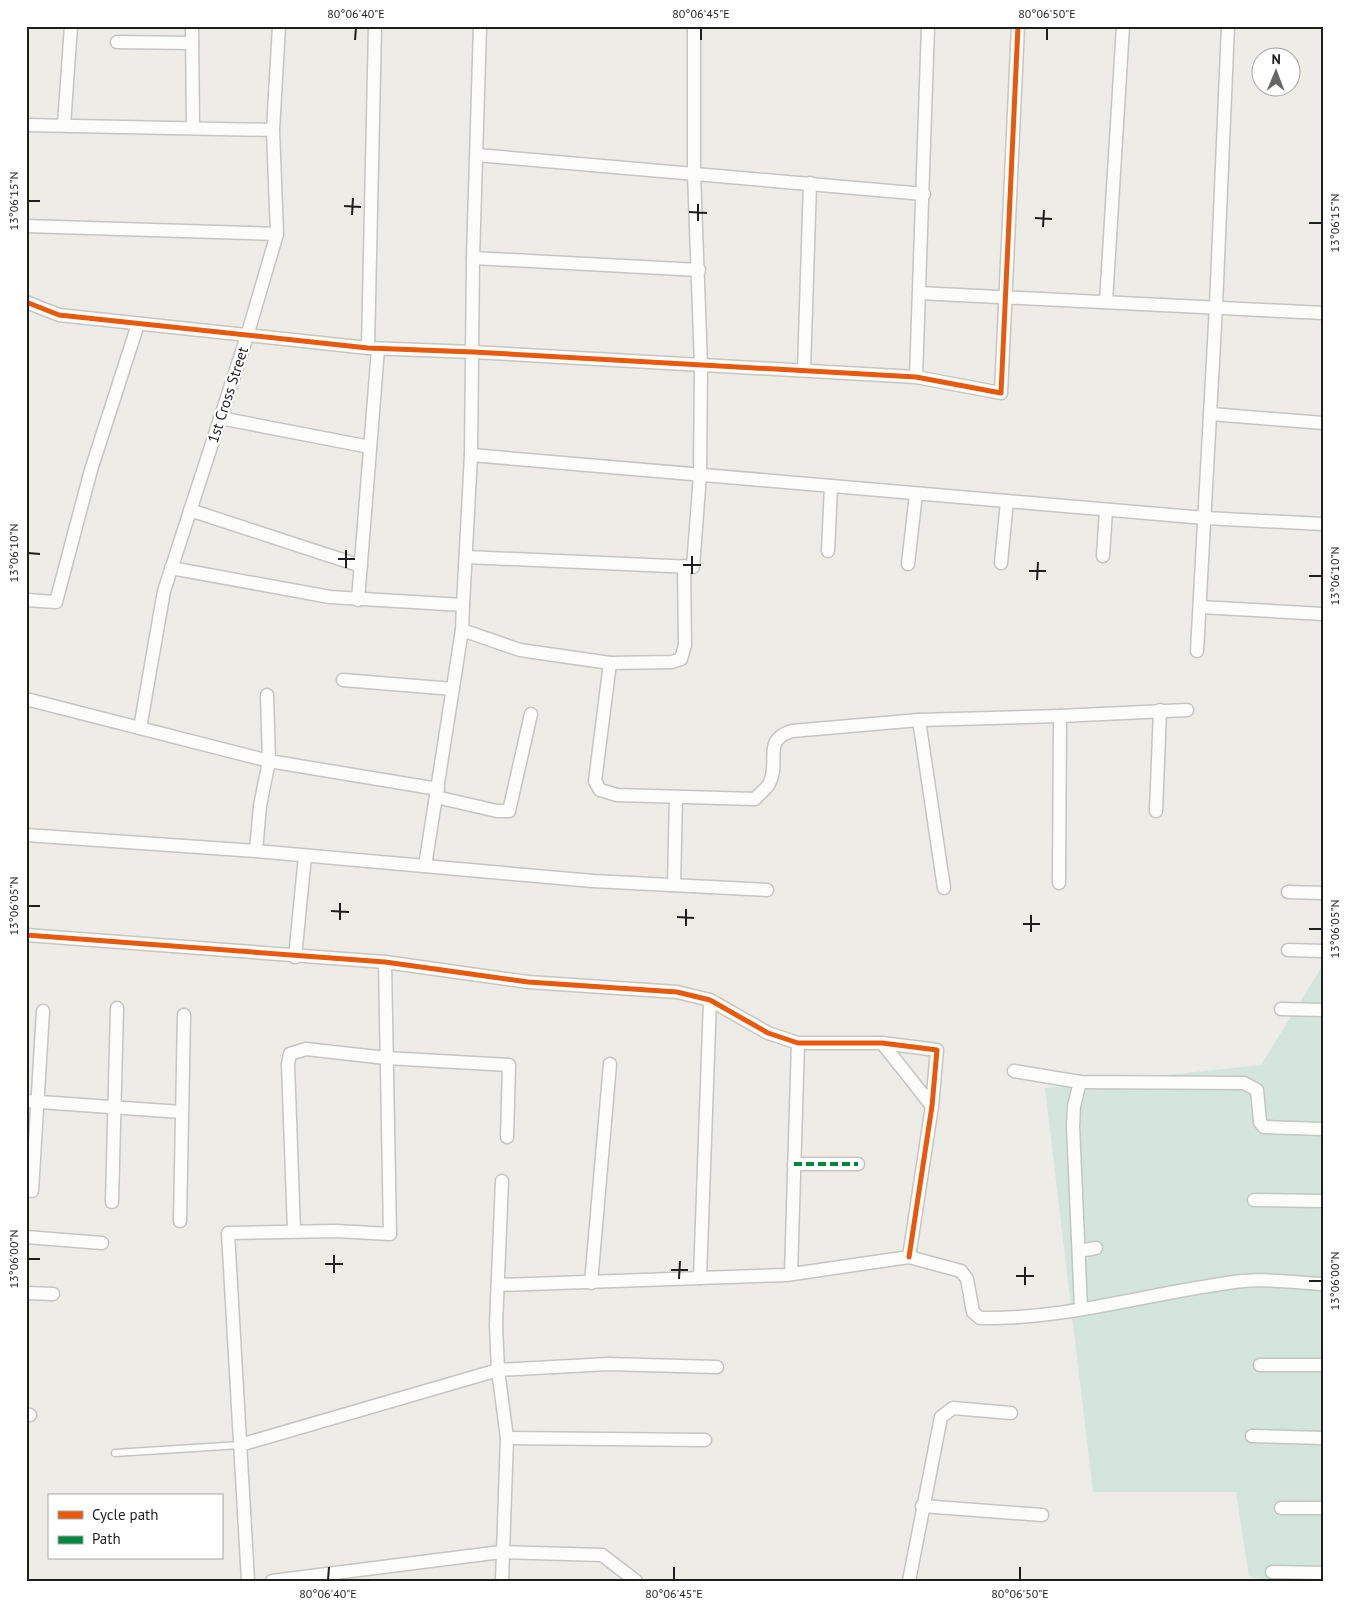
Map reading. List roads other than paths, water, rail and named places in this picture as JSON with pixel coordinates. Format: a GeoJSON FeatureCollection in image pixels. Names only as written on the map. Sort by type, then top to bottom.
{"type":"FeatureCollection","features":[{"type":"Feature","properties":{"kind":"street"},"geometry":{"type":"LineString","coordinates":[[64,126],[71,26]]}},
{"type":"Feature","properties":{"kind":"street"},"geometry":{"type":"LineString","coordinates":[[192,26],[193,128]]}},
{"type":"Feature","properties":{"kind":"street","name":"1st Cross Street"},"geometry":{"type":"LineString","coordinates":[[140,728],[164,591],[247,336],[277,234],[273,130],[279,26]]}},
{"type":"Feature","properties":{"kind":"street"},"geometry":{"type":"LineString","coordinates":[[358,600],[370,447],[373,349],[375,26]]}},
{"type":"Feature","properties":{"kind":"street"},"geometry":{"type":"LineString","coordinates":[[425,866],[462,630],[464,605],[471,455],[473,258],[480,26]]}},
{"type":"Feature","properties":{"kind":"street"},"geometry":{"type":"LineString","coordinates":[[466,557],[693,567],[700,475],[701,365],[694,173],[694,26]]}},
{"type":"Feature","properties":{"kind":"street"},"geometry":{"type":"LineString","coordinates":[[916,377],[924,194],[928,26]]}},
{"type":"Feature","properties":{"kind":"street"},"geometry":{"type":"LineString","coordinates":[[26,302],[59,314],[373,349],[473,352],[916,377],[1000,393],[1018,26]]}},
{"type":"Feature","properties":{"kind":"street"},"geometry":{"type":"LineString","coordinates":[[1106,302],[1123,26]]}},
{"type":"Feature","properties":{"kind":"street"},"geometry":{"type":"LineString","coordinates":[[1197,651],[1211,414],[1228,26]]}},
{"type":"Feature","properties":{"kind":"street"},"geometry":{"type":"LineString","coordinates":[[117,42],[192,43]]}},
{"type":"Feature","properties":{"kind":"street"},"geometry":{"type":"LineString","coordinates":[[26,125],[273,130]]}},
{"type":"Feature","properties":{"kind":"street"},"geometry":{"type":"LineString","coordinates":[[476,155],[924,194]]}},
{"type":"Feature","properties":{"kind":"street"},"geometry":{"type":"LineString","coordinates":[[804,370],[810,183]]}},
{"type":"Feature","properties":{"kind":"street"},"geometry":{"type":"LineString","coordinates":[[26,226],[277,234]]}},
{"type":"Feature","properties":{"kind":"street"},"geometry":{"type":"LineString","coordinates":[[473,258],[699,270]]}},
{"type":"Feature","properties":{"kind":"street"},"geometry":{"type":"LineString","coordinates":[[919,293],[1216,306],[1323,313]]}},
{"type":"Feature","properties":{"kind":"street"},"geometry":{"type":"LineString","coordinates":[[26,600],[56,602],[91,470],[138,324]]}},
{"type":"Feature","properties":{"kind":"street"},"geometry":{"type":"LineString","coordinates":[[1211,414],[1323,423]]}},
{"type":"Feature","properties":{"kind":"street"},"geometry":{"type":"LineString","coordinates":[[220,418],[370,447]]}},
{"type":"Feature","properties":{"kind":"street"},"geometry":{"type":"LineString","coordinates":[[471,455],[1106,510],[1205,518],[1323,524]]}},
{"type":"Feature","properties":{"kind":"street"},"geometry":{"type":"LineString","coordinates":[[828,551],[831,486]]}},
{"type":"Feature","properties":{"kind":"street"},"geometry":{"type":"LineString","coordinates":[[908,564],[916,494]]}},
{"type":"Feature","properties":{"kind":"street"},"geometry":{"type":"LineString","coordinates":[[1001,563],[1007,501]]}},
{"type":"Feature","properties":{"kind":"street"},"geometry":{"type":"LineString","coordinates":[[190,510],[361,566]]}},
{"type":"Feature","properties":{"kind":"street"},"geometry":{"type":"LineString","coordinates":[[1103,556],[1106,510]]}},
{"type":"Feature","properties":{"kind":"street"},"geometry":{"type":"LineString","coordinates":[[462,630],[520,650],[610,663],[672,662],[681,658],[685,645],[684,566]]}},
{"type":"Feature","properties":{"kind":"street"},"geometry":{"type":"LineString","coordinates":[[171,568],[330,597],[464,605]]}},
{"type":"Feature","properties":{"kind":"street"},"geometry":{"type":"LineString","coordinates":[[1200,607],[1323,614]]}},
{"type":"Feature","properties":{"kind":"street"},"geometry":{"type":"LineString","coordinates":[[610,663],[595,782],[600,790],[617,795],[755,799],[769,784],[774,767],[773,744],[782,734],[792,730],[919,720],[1187,710]]}},
{"type":"Feature","properties":{"kind":"street"},"geometry":{"type":"LineString","coordinates":[[343,680],[453,689]]}},
{"type":"Feature","properties":{"kind":"street"},"geometry":{"type":"LineString","coordinates":[[256,851],[260,806],[269,761],[267,695]]}},
{"type":"Feature","properties":{"kind":"street"},"geometry":{"type":"LineString","coordinates":[[26,699],[269,761],[437,793],[497,811],[509,811],[531,714]]}},
{"type":"Feature","properties":{"kind":"street"},"geometry":{"type":"LineString","coordinates":[[1156,810],[1160,710]]}},
{"type":"Feature","properties":{"kind":"street"},"geometry":{"type":"LineString","coordinates":[[1059,884],[1060,716]]}},
{"type":"Feature","properties":{"kind":"street"},"geometry":{"type":"LineString","coordinates":[[919,720],[944,888]]}},
{"type":"Feature","properties":{"kind":"street"},"geometry":{"type":"LineString","coordinates":[[674,885],[676,797]]}},
{"type":"Feature","properties":{"kind":"street"},"geometry":{"type":"LineString","coordinates":[[26,835],[256,851],[593,881],[767,890]]}},
{"type":"Feature","properties":{"kind":"street"},"geometry":{"type":"LineString","coordinates":[[294,957],[304,856]]}},
{"type":"Feature","properties":{"kind":"street"},"geometry":{"type":"LineString","coordinates":[[1288,892],[1323,893]]}},
{"type":"Feature","properties":{"kind":"street"},"geometry":{"type":"LineString","coordinates":[[26,936],[294,957],[385,962],[528,982],[677,992],[710,1000],[768,1033],[798,1043],[882,1043],[937,1050],[932,1106],[908,1257]]}},
{"type":"Feature","properties":{"kind":"street"},"geometry":{"type":"LineString","coordinates":[[1288,950],[1323,951]]}},
{"type":"Feature","properties":{"kind":"street"},"geometry":{"type":"LineString","coordinates":[[248,1581],[228,1233],[390,1234],[385,962]]}},
{"type":"Feature","properties":{"kind":"street"},"geometry":{"type":"LineString","coordinates":[[700,1278],[710,1000]]}},
{"type":"Feature","properties":{"kind":"street"},"geometry":{"type":"LineString","coordinates":[[112,1202],[118,1008]]}},
{"type":"Feature","properties":{"kind":"street"},"geometry":{"type":"LineString","coordinates":[[1281,1009],[1323,1010]]}},
{"type":"Feature","properties":{"kind":"street"},"geometry":{"type":"LineString","coordinates":[[32,1191],[32,1102],[43,1011]]}},
{"type":"Feature","properties":{"kind":"street"},"geometry":{"type":"LineString","coordinates":[[180,1221],[184,1016]]}},
{"type":"Feature","properties":{"kind":"street"},"geometry":{"type":"LineString","coordinates":[[790,1274],[798,1043]]}},
{"type":"Feature","properties":{"kind":"street"},"geometry":{"type":"LineString","coordinates":[[882,1043],[932,1106]]}},
{"type":"Feature","properties":{"kind":"street"},"geometry":{"type":"LineString","coordinates":[[294,1232],[288,1064],[290,1054],[306,1049],[386,1058],[509,1065],[507,1137]]}},
{"type":"Feature","properties":{"kind":"street"},"geometry":{"type":"LineString","coordinates":[[591,1283],[610,1064]]}},
{"type":"Feature","properties":{"kind":"street"},"geometry":{"type":"LineString","coordinates":[[1014,1071],[1080,1082],[1244,1083],[1257,1090],[1260,1122],[1264,1126],[1323,1129]]}},
{"type":"Feature","properties":{"kind":"street"},"geometry":{"type":"LineString","coordinates":[[1080,1082],[1074,1106],[1073,1126],[1081,1308]]}},
{"type":"Feature","properties":{"kind":"street"},"geometry":{"type":"LineString","coordinates":[[32,1102],[181,1112]]}},
{"type":"Feature","properties":{"kind":"street"},"geometry":{"type":"LineString","coordinates":[[794,1164],[858,1164]]}},
{"type":"Feature","properties":{"kind":"street"},"geometry":{"type":"LineString","coordinates":[[502,1181],[496,1325],[498,1370],[507,1438],[501,1552],[502,1581]]}},
{"type":"Feature","properties":{"kind":"street"},"geometry":{"type":"LineString","coordinates":[[1254,1200],[1323,1202]]}},
{"type":"Feature","properties":{"kind":"street"},"geometry":{"type":"LineString","coordinates":[[26,1237],[102,1243]]}},
{"type":"Feature","properties":{"kind":"street"},"geometry":{"type":"LineString","coordinates":[[1079,1251],[1096,1248]]}},
{"type":"Feature","properties":{"kind":"street"},"geometry":{"type":"LineString","coordinates":[[499,1285],[790,1274],[908,1257],[960,1271],[967,1279],[973,1312],[980,1318],[1034,1316],[1244,1281],[1323,1284]]}},
{"type":"Feature","properties":{"kind":"street"},"geometry":{"type":"LineString","coordinates":[[26,1293],[54,1294]]}},
{"type":"Feature","properties":{"kind":"street"},"geometry":{"type":"LineString","coordinates":[[240,1444],[498,1370],[608,1364],[717,1367]]}},
{"type":"Feature","properties":{"kind":"street"},"geometry":{"type":"LineString","coordinates":[[1260,1365],[1323,1365]]}},
{"type":"Feature","properties":{"kind":"street"},"geometry":{"type":"LineString","coordinates":[[909,1581],[922,1506],[941,1417],[945,1412],[953,1408],[1011,1413]]}},
{"type":"Feature","properties":{"kind":"street"},"geometry":{"type":"LineString","coordinates":[[1252,1436],[1323,1438]]}},
{"type":"Feature","properties":{"kind":"street"},"geometry":{"type":"LineString","coordinates":[[507,1438],[705,1440]]}},
{"type":"Feature","properties":{"kind":"street"},"geometry":{"type":"LineString","coordinates":[[922,1506],[1042,1515]]}},
{"type":"Feature","properties":{"kind":"street"},"geometry":{"type":"LineString","coordinates":[[1281,1508],[1323,1508]]}},
{"type":"Feature","properties":{"kind":"street"},"geometry":{"type":"LineString","coordinates":[[272,1581],[501,1552],[602,1555],[636,1581]]}},
{"type":"Feature","properties":{"kind":"street"},"geometry":{"type":"LineString","coordinates":[[1272,1572],[1323,1573]]}},
{"type":"Feature","properties":{"kind":"lane"},"geometry":{"type":"LineString","coordinates":[[115,1453],[240,1444]]}}]}
